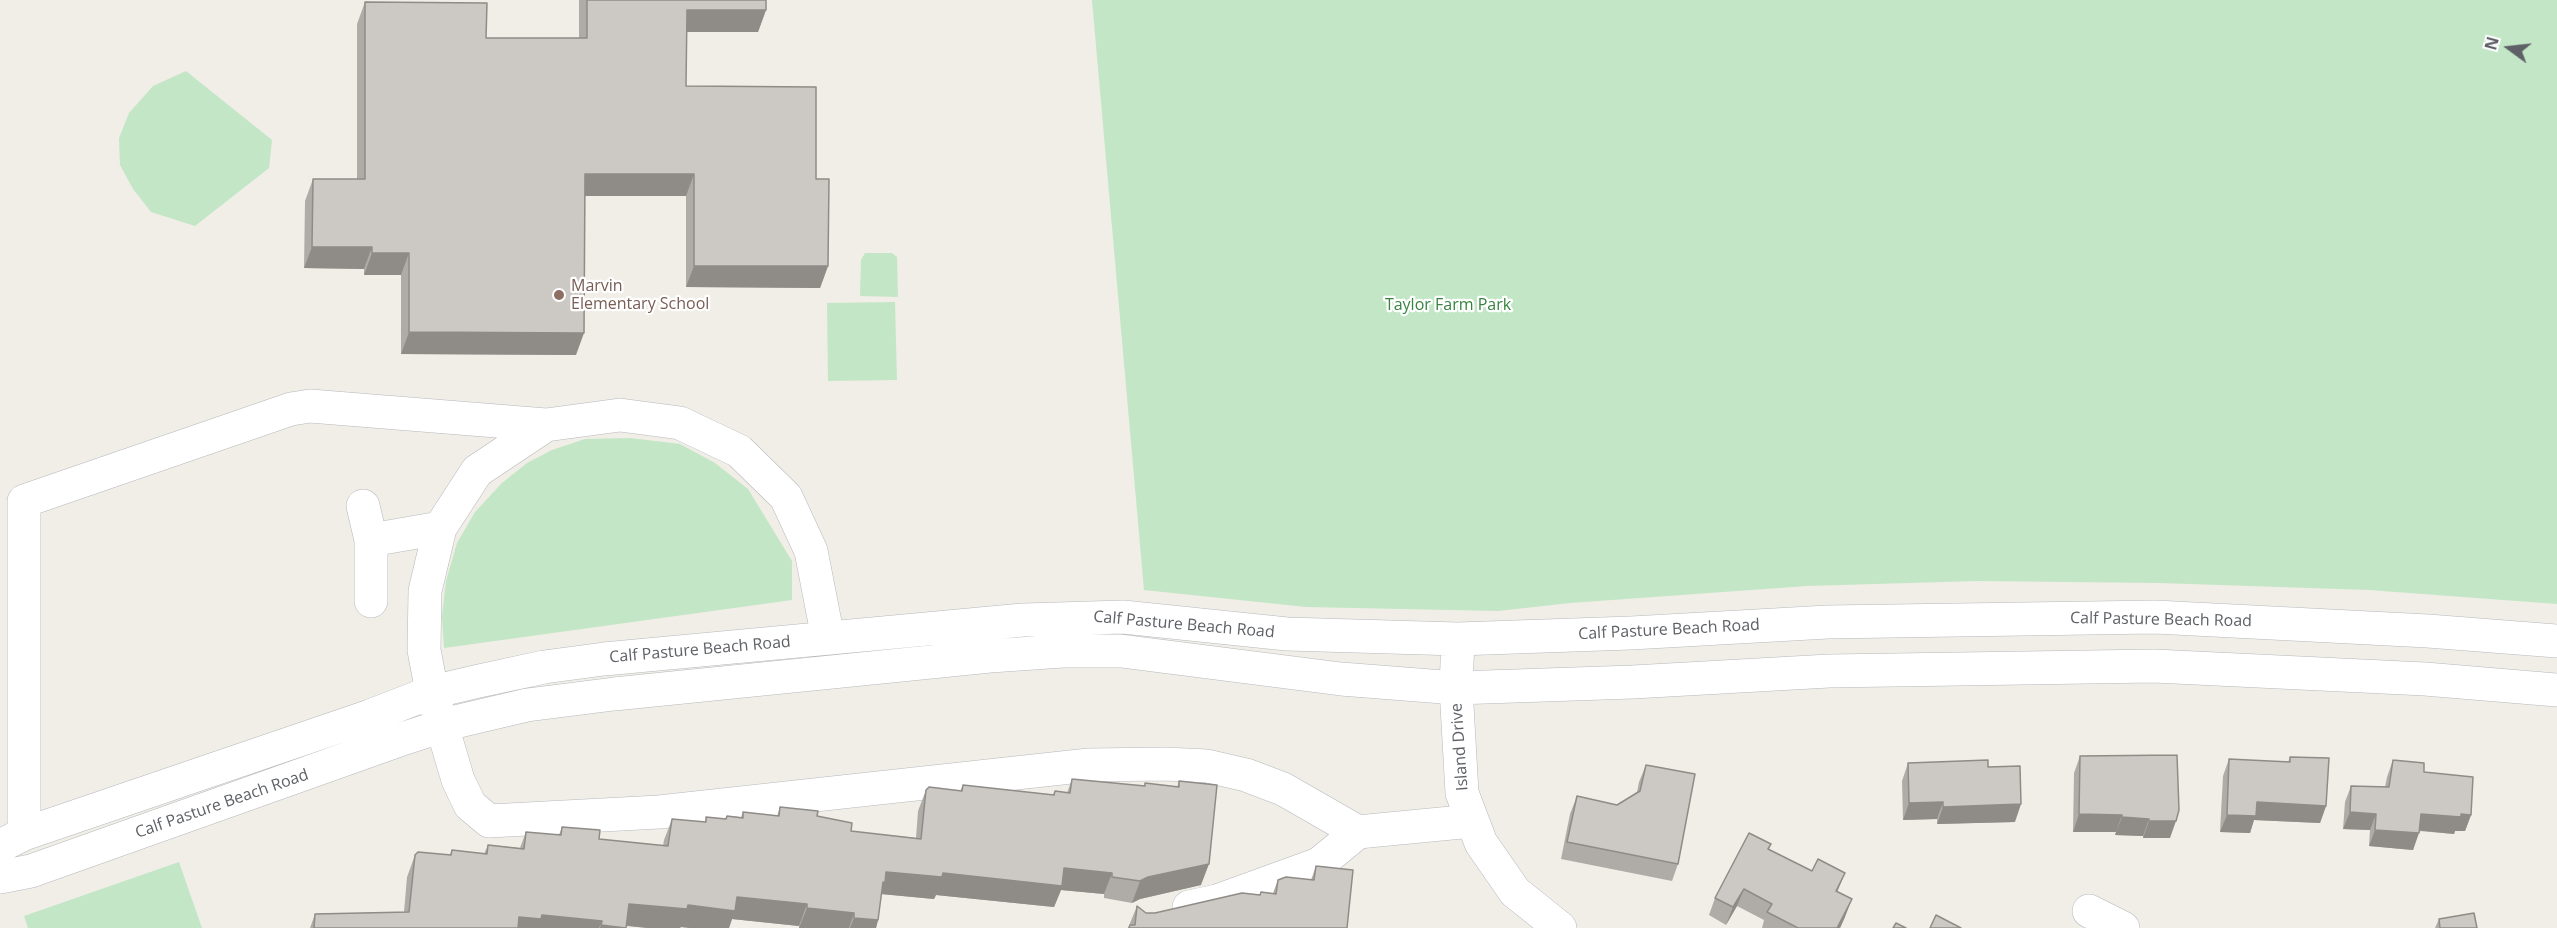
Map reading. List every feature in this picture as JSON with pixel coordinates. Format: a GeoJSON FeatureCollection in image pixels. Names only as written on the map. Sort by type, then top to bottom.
{"type":"FeatureCollection","features":[{"type":"Feature","properties":{"kind":"street"},"geometry":{"type":"LineString","coordinates":[[12,840],[24,501],[300,407],[546,425],[620,414],[680,423],[739,451],[786,497],[811,551],[828,638]]}},
{"type":"Feature","properties":{"kind":"street"},"geometry":{"type":"LineString","coordinates":[[546,425],[477,471],[440,528],[425,591],[423,634],[432,692],[458,780],[470,805],[489,821],[659,812],[1089,765],[1165,764],[1207,766],[1246,774],[1283,789],[1358,832]]}},
{"type":"Feature","properties":{"kind":"street"},"geometry":{"type":"LineString","coordinates":[[363,506],[371,540],[371,601]]}},
{"type":"Feature","properties":{"kind":"street"},"geometry":{"type":"LineString","coordinates":[[371,540],[440,528]]}},
{"type":"Feature","properties":{"kind":"street","name":"Calf Pasture Beach Road"},"geometry":{"type":"LineString","coordinates":[[12,840],[359,720],[432,692],[544,667],[828,638],[1082,616],[1123,617],[1299,635],[1458,639],[1869,622],[2155,617],[2557,641]]}},
{"type":"Feature","properties":{"kind":"street"},"geometry":{"type":"LineString","coordinates":[[1868,670],[1869,622]]}},
{"type":"Feature","properties":{"kind":"street"},"geometry":{"type":"LineString","coordinates":[[2341,675],[2346,627]]}},
{"type":"Feature","properties":{"kind":"street","name":"Island Drive"},"geometry":{"type":"LineString","coordinates":[[1458,639],[1456,688],[1462,793],[1480,843],[1515,892],[1560,928]]}},
{"type":"Feature","properties":{"kind":"street","name":"Calf Pasture Beach Road"},"geometry":{"type":"LineString","coordinates":[[0,877],[32,871],[442,726],[527,705],[978,657],[1063,651],[1120,651],[1341,679],[1456,688],[1868,670],[2154,666],[2341,675],[2557,690]]}},
{"type":"Feature","properties":{"kind":"street"},"geometry":{"type":"LineString","coordinates":[[1164,912],[1217,901],[1319,864],[1358,832],[1472,821]]}},
{"type":"Feature","properties":{"kind":"street"},"geometry":{"type":"LineString","coordinates":[[2089,911],[2123,928]]}},
{"type":"Feature","properties":{"kind":"green space","name":"Taylor Farm Park"},"geometry":{"type":"Polygon","coordinates":[[[1092,0],[2557,0],[2557,604],[2369,590],[2159,583],[1977,581],[1807,586],[1570,603],[1498,611],[1306,607],[1144,590],[1092,0]]]}},
{"type":"Feature","properties":{"kind":"green space"},"geometry":{"type":"Polygon","coordinates":[[[186,71],[272,140],[269,168],[195,226],[151,212],[133,189],[120,165],[119,138],[129,113],[153,86],[186,71]]]}},
{"type":"Feature","properties":{"kind":"green space"},"geometry":{"type":"Polygon","coordinates":[[[865,253],[892,253],[897,257],[898,297],[860,296],[861,260],[865,253]]]}},
{"type":"Feature","properties":{"kind":"green space"},"geometry":{"type":"Polygon","coordinates":[[[895,302],[897,380],[828,381],[827,303],[895,302]]]}},
{"type":"Feature","properties":{"kind":"green space"},"geometry":{"type":"Polygon","coordinates":[[[630,438],[680,444],[715,463],[748,489],[792,561],[792,600],[444,648],[442,617],[446,581],[457,543],[475,512],[502,483],[527,463],[552,450],[585,439],[630,438]]]}},
{"type":"Feature","properties":{"kind":"green space"},"geometry":{"type":"Polygon","coordinates":[[[179,862],[202,928],[28,928],[24,916],[179,862]]]}},
{"type":"Feature","properties":{"kind":"building"},"geometry":{"type":"Polygon","coordinates":[[[587,0],[766,0],[766,10],[687,10],[686,86],[816,87],[816,179],[829,179],[828,266],[694,266],[694,174],[585,174],[584,333],[409,332],[409,253],[372,253],[372,247],[312,247],[313,179],[365,179],[365,2],[487,3],[486,38],[587,38],[587,0]]]}},
{"type":"Feature","properties":{"kind":"building"},"geometry":{"type":"Polygon","coordinates":[[[2177,755],[2179,810],[2176,821],[2149,821],[2149,819],[2122,817],[2122,815],[2079,814],[2080,756],[2177,755]]]}},
{"type":"Feature","properties":{"kind":"building"},"geometry":{"type":"Polygon","coordinates":[[[2290,757],[2329,758],[2326,806],[2257,802],[2256,816],[2227,815],[2229,759],[2290,762],[2290,757]]]}},
{"type":"Feature","properties":{"kind":"building"},"geometry":{"type":"Polygon","coordinates":[[[1988,760],[1988,767],[2020,766],[2021,804],[1943,807],[1943,802],[1909,803],[1908,763],[1988,760]]]}},
{"type":"Feature","properties":{"kind":"building"},"geometry":{"type":"Polygon","coordinates":[[[2393,760],[2424,763],[2424,772],[2473,777],[2471,815],[2461,814],[2461,817],[2421,814],[2419,833],[2375,830],[2376,814],[2350,812],[2351,786],[2389,787],[2393,760]]]}},
{"type":"Feature","properties":{"kind":"building"},"geometry":{"type":"Polygon","coordinates":[[[1646,765],[1695,774],[1678,864],[1567,842],[1577,796],[1617,805],[1640,791],[1646,765]]]}},
{"type":"Feature","properties":{"kind":"building"},"geometry":{"type":"Polygon","coordinates":[[[1072,779],[1145,786],[1145,783],[1179,787],[1179,781],[1217,785],[1209,864],[1148,877],[1140,881],[1112,877],[1112,873],[1064,868],[1062,886],[943,873],[942,877],[886,872],[878,920],[854,918],[854,913],[807,908],[807,904],[737,897],[735,911],[688,905],[687,909],[629,904],[626,928],[601,925],[602,921],[542,915],[541,919],[519,917],[518,928],[314,928],[315,914],[409,912],[415,855],[418,852],[451,855],[452,850],[487,854],[488,845],[524,849],[526,832],[561,835],[562,827],[600,830],[599,839],[668,846],[672,819],[706,822],[706,817],[743,818],[743,812],[779,816],[780,807],[818,811],[817,816],[852,823],[851,831],[921,839],[926,790],[929,787],[962,791],[963,785],[1054,795],[1055,791],[1070,793],[1072,779]]]}},
{"type":"Feature","properties":{"kind":"building"},"geometry":{"type":"Polygon","coordinates":[[[1749,833],[1771,844],[1768,849],[1812,871],[1818,859],[1845,873],[1836,891],[1852,899],[1837,928],[1798,928],[1767,912],[1772,904],[1744,889],[1733,907],[1715,898],[1749,833]]]}},
{"type":"Feature","properties":{"kind":"building"},"geometry":{"type":"Polygon","coordinates":[[[1316,866],[1353,870],[1347,928],[1129,928],[1130,925],[1135,925],[1137,906],[1146,913],[1155,913],[1242,893],[1276,894],[1278,880],[1286,877],[1314,880],[1316,866]]]}},
{"type":"Feature","properties":{"kind":"building"},"geometry":{"type":"Polygon","coordinates":[[[2474,913],[2477,928],[2440,928],[2439,919],[2474,913]]]}},
{"type":"Feature","properties":{"kind":"building"},"geometry":{"type":"Polygon","coordinates":[[[1936,915],[1961,928],[1930,928],[1936,915]]]}},
{"type":"Feature","properties":{"kind":"building"},"geometry":{"type":"Polygon","coordinates":[[[1896,923],[1906,928],[1893,928],[1896,923]]]}},
{"type":"Feature","properties":{"kind":"place","name":"Marvin Elementary School"},"geometry":{"type":"Point","coordinates":[559,295]}}]}
